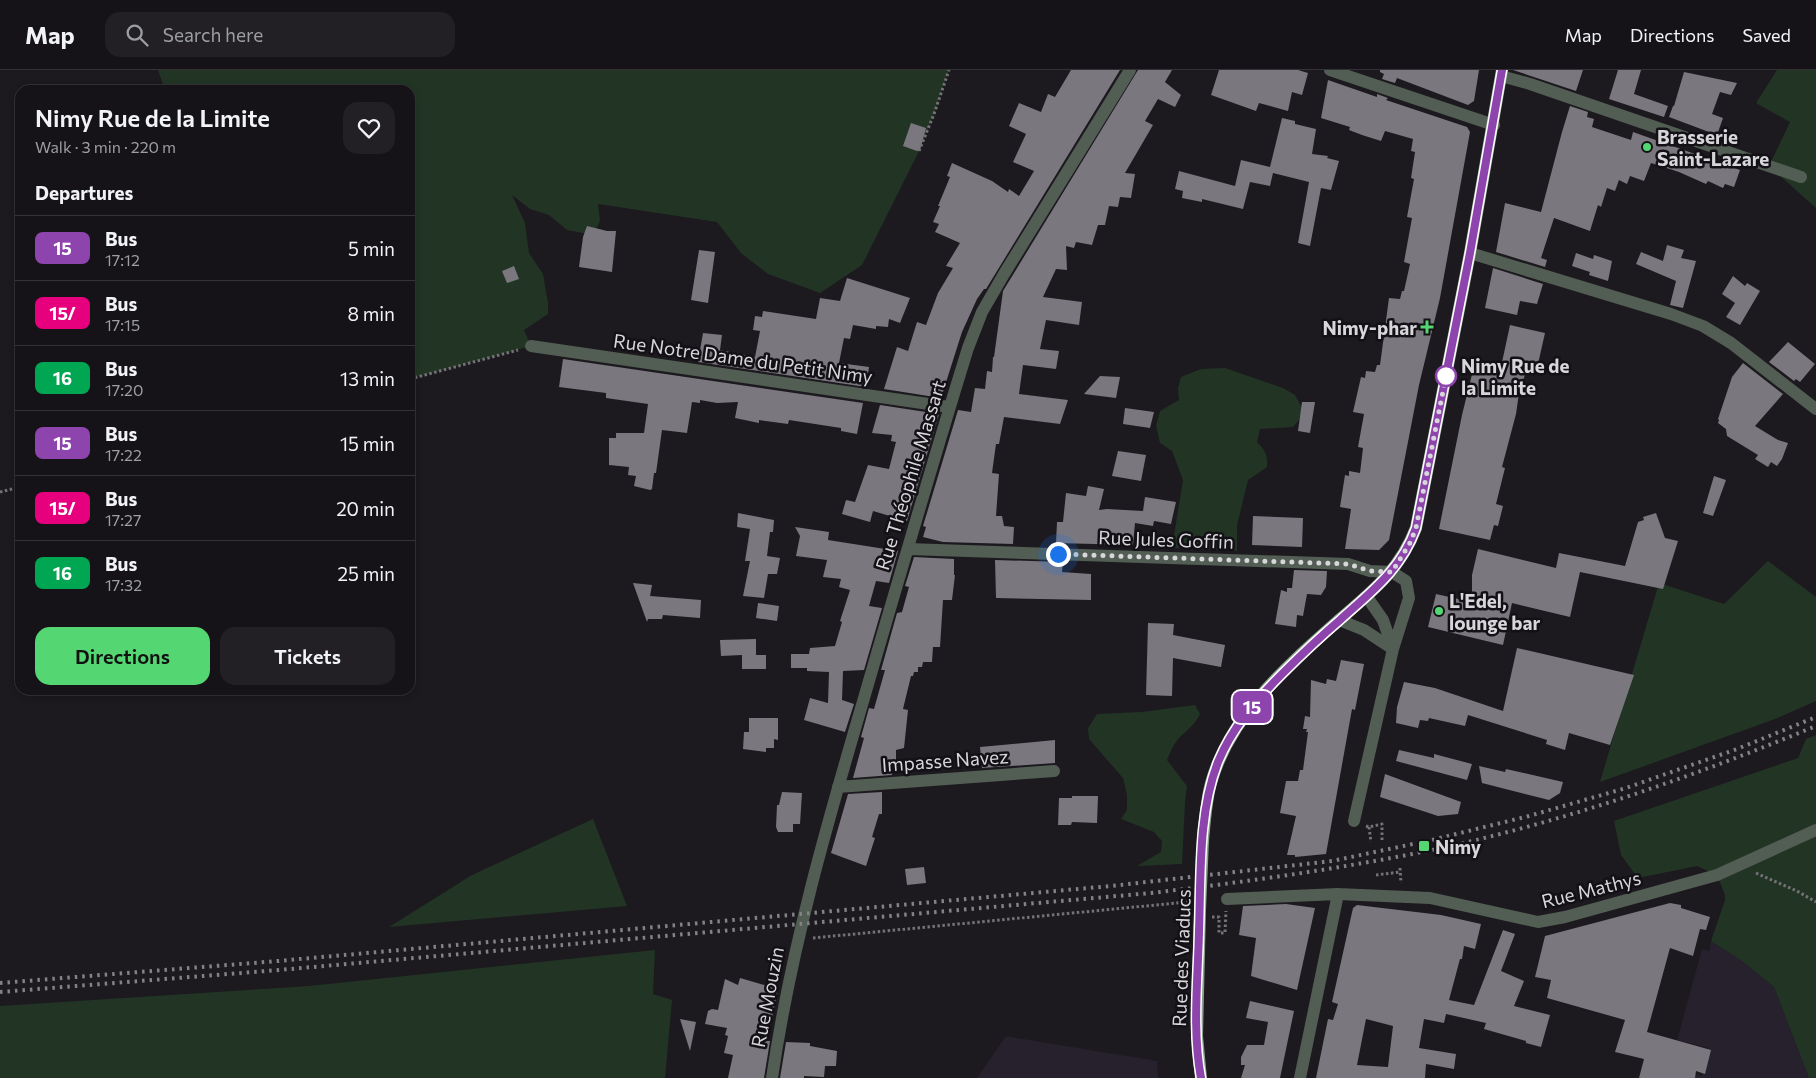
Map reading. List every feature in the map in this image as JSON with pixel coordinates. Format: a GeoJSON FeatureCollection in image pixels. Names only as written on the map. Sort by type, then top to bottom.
{"type":"FeatureCollection","features":[{"type":"Feature","properties":{"kind":"main road","name":"Rue des Viaducs"},"geometry":{"type":"LineString","coordinates":[[1201,1078],[1197,1026],[1200,910],[1203,840],[1211,783],[1219,761],[1242,720],[1282,674],[1392,572],[1410,543],[1416,528],[1470,253],[1502,73]]}},
{"type":"Feature","properties":{"kind":"street","name":"Rue Théophile Massart"},"geometry":{"type":"LineString","coordinates":[[801,923],[838,787],[968,348],[982,312],[1130,70]]}},
{"type":"Feature","properties":{"kind":"street"},"geometry":{"type":"LineString","coordinates":[[1330,70],[1494,125]]}},
{"type":"Feature","properties":{"kind":"street"},"geometry":{"type":"LineString","coordinates":[[1502,73],[1801,177]]}},
{"type":"Feature","properties":{"kind":"street"},"geometry":{"type":"LineString","coordinates":[[1470,253],[1671,314],[1703,326],[1752,358],[1816,409]]}},
{"type":"Feature","properties":{"kind":"street","name":"Rue Notre Dame du Petit Nimy"},"geometry":{"type":"LineString","coordinates":[[531,346],[949,407]]}},
{"type":"Feature","properties":{"kind":"street","name":"Rue Jules Goffin"},"geometry":{"type":"LineString","coordinates":[[908,549],[1348,564],[1370,571],[1392,572]]}},
{"type":"Feature","properties":{"kind":"street"},"geometry":{"type":"LineString","coordinates":[[1354,822],[1393,649],[1409,598],[1406,581],[1392,572]]}},
{"type":"Feature","properties":{"kind":"street"},"geometry":{"type":"LineString","coordinates":[[1367,597],[1383,620],[1393,649]]}},
{"type":"Feature","properties":{"kind":"street"},"geometry":{"type":"LineString","coordinates":[[1339,620],[1364,630],[1393,649]]}},
{"type":"Feature","properties":{"kind":"street","name":"Impasse Navez"},"geometry":{"type":"LineString","coordinates":[[838,787],[1054,771]]}},
{"type":"Feature","properties":{"kind":"street","name":"Rue Mathys"},"geometry":{"type":"LineString","coordinates":[[1227,899],[1338,894],[1430,898],[1538,922],[1565,917],[1712,876],[1816,830]]}},
{"type":"Feature","properties":{"kind":"street"},"geometry":{"type":"LineString","coordinates":[[1300,1078],[1338,894]]}},
{"type":"Feature","properties":{"kind":"street","name":"Rue Mouzin"},"geometry":{"type":"LineString","coordinates":[[772,1078],[776,1046],[801,923]]}},
{"type":"Feature","properties":{"kind":"path"},"geometry":{"type":"LineString","coordinates":[[919,151],[949,70]]}},
{"type":"Feature","properties":{"kind":"path"},"geometry":{"type":"LineString","coordinates":[[415,378],[531,346]]}},
{"type":"Feature","properties":{"kind":"path"},"geometry":{"type":"LineString","coordinates":[[0,492],[15,488]]}},
{"type":"Feature","properties":{"kind":"path"},"geometry":{"type":"LineString","coordinates":[[1371,842],[1369,827],[1382,824],[1382,840]]}},
{"type":"Feature","properties":{"kind":"path"},"geometry":{"type":"LineString","coordinates":[[1732,867],[1754,872],[1771,879],[1816,902]]}},
{"type":"Feature","properties":{"kind":"path"},"geometry":{"type":"LineString","coordinates":[[1376,875],[1400,872]]}},
{"type":"Feature","properties":{"kind":"path"},"geometry":{"type":"LineString","coordinates":[[1219,917],[1219,933],[1225,933],[1227,899]]}},
{"type":"Feature","properties":{"kind":"path"},"geometry":{"type":"LineString","coordinates":[[797,939],[1174,902]]}},
{"type":"Feature","properties":{"kind":"shaded area"},"geometry":{"type":"Polygon","coordinates":[[[1711,941],[1742,961],[1774,987],[1809,1078],[1690,1078],[1692,1074],[1702,1076],[1708,1048],[1677,1040],[1702,949],[1709,951],[1711,941]]]}},
{"type":"Feature","properties":{"kind":"shaded area"},"geometry":{"type":"Polygon","coordinates":[[[1006,1036],[1157,1061],[1158,1078],[977,1078],[1006,1036]]]}},
{"type":"Feature","properties":{"kind":"green space"},"geometry":{"type":"Polygon","coordinates":[[[158,70],[949,70],[919,151],[862,265],[820,293],[768,274],[741,253],[717,222],[598,204],[600,221],[593,235],[567,230],[549,215],[530,209],[512,195],[525,223],[529,253],[543,274],[548,314],[524,330],[531,346],[415,378],[415,85],[163,85],[158,70]]]}},
{"type":"Feature","properties":{"kind":"green space"},"geometry":{"type":"Polygon","coordinates":[[[1777,70],[1816,70],[1816,208],[1769,166],[1790,122],[1756,103],[1777,70]]]}},
{"type":"Feature","properties":{"kind":"green space"},"geometry":{"type":"Polygon","coordinates":[[[1225,368],[1283,388],[1295,395],[1302,408],[1299,420],[1293,427],[1260,429],[1257,442],[1265,453],[1267,467],[1248,480],[1237,525],[1237,551],[1175,548],[1173,542],[1183,480],[1172,451],[1160,443],[1156,426],[1160,411],[1179,400],[1178,388],[1181,377],[1201,369],[1225,368]]]}},
{"type":"Feature","properties":{"kind":"green space"},"geometry":{"type":"Polygon","coordinates":[[[1768,561],[1816,597],[1816,701],[1775,719],[1600,782],[1659,583],[1724,604],[1768,561]]]}},
{"type":"Feature","properties":{"kind":"green space"},"geometry":{"type":"Polygon","coordinates":[[[1195,705],[1200,714],[1198,718],[1179,738],[1167,760],[1187,786],[1182,864],[1137,866],[1161,852],[1162,841],[1154,832],[1121,819],[1127,810],[1127,795],[1123,778],[1089,739],[1088,728],[1097,714],[1142,712],[1195,705]]]}},
{"type":"Feature","properties":{"kind":"green space"},"geometry":{"type":"Polygon","coordinates":[[[1816,735],[1816,1078],[1809,1078],[1774,987],[1742,961],[1711,941],[1725,900],[1725,895],[1717,875],[1697,866],[1638,878],[1621,855],[1614,821],[1798,758],[1806,739],[1816,735]]]}},
{"type":"Feature","properties":{"kind":"green space"},"geometry":{"type":"Polygon","coordinates":[[[593,819],[627,906],[389,927],[472,875],[593,819]]]}},
{"type":"Feature","properties":{"kind":"green space"},"geometry":{"type":"Polygon","coordinates":[[[655,950],[653,994],[672,1000],[665,1078],[0,1078],[0,1006],[309,986],[655,950]]]}},
{"type":"Feature","properties":{"kind":"building"},"geometry":{"type":"Polygon","coordinates":[[[1071,70],[1120,70],[986,289],[977,299],[962,332],[941,398],[884,389],[897,347],[908,351],[917,322],[926,325],[938,293],[953,268],[946,266],[960,243],[935,232],[939,224],[933,222],[950,177],[947,176],[952,163],[992,181],[1008,192],[1009,189],[1019,196],[1034,171],[1013,162],[1026,134],[1009,126],[1019,103],[1041,112],[1048,94],[1055,97],[1071,70]]]}},
{"type":"Feature","properties":{"kind":"building"},"geometry":{"type":"Polygon","coordinates":[[[1138,70],[1172,70],[1165,82],[1181,95],[1175,107],[1158,99],[1145,121],[1153,125],[1125,173],[1135,174],[1131,198],[1120,197],[1118,207],[1109,206],[1105,225],[1098,225],[1092,245],[1076,242],[1074,248],[1066,246],[1067,270],[1056,269],[1043,297],[1082,302],[1079,325],[1046,320],[1040,349],[1059,351],[1056,369],[1023,365],[1019,394],[1068,400],[1060,424],[1004,417],[999,444],[996,444],[992,473],[999,474],[996,516],[1002,516],[1004,526],[1014,527],[1013,544],[943,542],[923,537],[926,527],[923,526],[958,410],[971,412],[975,388],[985,389],[987,371],[992,372],[1003,291],[1138,70]]]}},
{"type":"Feature","properties":{"kind":"building"},"geometry":{"type":"Polygon","coordinates":[[[1219,70],[1298,70],[1308,73],[1302,95],[1292,92],[1288,111],[1259,103],[1256,111],[1211,95],[1219,70]]]}},
{"type":"Feature","properties":{"kind":"building"},"geometry":{"type":"Polygon","coordinates":[[[1380,70],[1479,70],[1474,101],[1468,105],[1397,78],[1395,83],[1382,79],[1384,74],[1380,70]]]}},
{"type":"Feature","properties":{"kind":"building"},"geometry":{"type":"Polygon","coordinates":[[[1513,70],[1583,70],[1576,91],[1513,70]]]}},
{"type":"Feature","properties":{"kind":"building"},"geometry":{"type":"Polygon","coordinates":[[[1618,70],[1641,70],[1634,94],[1668,106],[1664,117],[1609,99],[1618,70]]]}},
{"type":"Feature","properties":{"kind":"building"},"geometry":{"type":"Polygon","coordinates":[[[1684,72],[1737,83],[1731,95],[1720,92],[1712,114],[1723,118],[1717,135],[1669,117],[1684,72]]]}},
{"type":"Feature","properties":{"kind":"building"},"geometry":{"type":"Polygon","coordinates":[[[1328,80],[1377,97],[1377,94],[1388,98],[1386,100],[1467,127],[1470,132],[1440,298],[1419,385],[1389,540],[1379,550],[1345,549],[1351,509],[1340,507],[1345,475],[1349,476],[1349,471],[1360,473],[1363,448],[1358,447],[1364,414],[1353,412],[1361,377],[1365,378],[1366,371],[1375,372],[1377,365],[1380,365],[1389,298],[1400,299],[1402,291],[1404,291],[1410,264],[1404,262],[1412,218],[1407,217],[1414,179],[1411,178],[1415,152],[1411,151],[1413,139],[1385,131],[1381,141],[1349,130],[1350,127],[1321,118],[1328,80]]]}},
{"type":"Feature","properties":{"kind":"building"},"geometry":{"type":"Polygon","coordinates":[[[1570,106],[1588,112],[1587,117],[1594,119],[1592,127],[1631,140],[1633,132],[1740,170],[1734,187],[1725,184],[1723,188],[1708,181],[1706,184],[1679,172],[1651,163],[1644,181],[1630,176],[1627,184],[1619,180],[1615,191],[1607,188],[1601,207],[1598,205],[1590,231],[1554,218],[1541,258],[1547,260],[1545,267],[1496,252],[1505,203],[1541,212],[1570,106]]]}},
{"type":"Feature","properties":{"kind":"building"},"geometry":{"type":"Polygon","coordinates":[[[1282,118],[1295,121],[1295,124],[1316,129],[1312,154],[1328,156],[1327,158],[1339,161],[1331,190],[1321,188],[1310,246],[1298,243],[1309,182],[1273,173],[1270,186],[1250,182],[1243,209],[1202,199],[1202,202],[1182,198],[1183,191],[1175,189],[1179,171],[1235,186],[1241,160],[1270,167],[1282,118]]]}},
{"type":"Feature","properties":{"kind":"building"},"geometry":{"type":"Polygon","coordinates":[[[911,123],[926,128],[920,150],[917,151],[903,146],[911,123]]]}},
{"type":"Feature","properties":{"kind":"building"},"geometry":{"type":"Polygon","coordinates":[[[587,226],[607,231],[616,231],[612,272],[579,267],[583,237],[587,226]]]}},
{"type":"Feature","properties":{"kind":"building"},"geometry":{"type":"Polygon","coordinates":[[[1667,245],[1684,250],[1681,258],[1696,261],[1683,308],[1670,305],[1676,281],[1636,264],[1641,252],[1663,261],[1667,245]]]}},
{"type":"Feature","properties":{"kind":"building"},"geometry":{"type":"Polygon","coordinates":[[[699,250],[715,252],[708,303],[691,300],[699,250]]]}},
{"type":"Feature","properties":{"kind":"building"},"geometry":{"type":"Polygon","coordinates":[[[1576,253],[1593,259],[1594,255],[1612,261],[1608,281],[1589,275],[1590,272],[1572,266],[1576,253]]]}},
{"type":"Feature","properties":{"kind":"building"},"geometry":{"type":"Polygon","coordinates":[[[514,266],[519,279],[507,283],[502,271],[514,266]]]}},
{"type":"Feature","properties":{"kind":"building"},"geometry":{"type":"Polygon","coordinates":[[[1493,268],[1543,284],[1537,304],[1520,301],[1517,315],[1485,308],[1493,268]]]}},
{"type":"Feature","properties":{"kind":"building"},"geometry":{"type":"Polygon","coordinates":[[[1733,276],[1745,286],[1747,283],[1760,291],[1740,325],[1726,317],[1735,303],[1722,294],[1733,276]]]}},
{"type":"Feature","properties":{"kind":"building"},"geometry":{"type":"Polygon","coordinates":[[[847,278],[910,298],[900,323],[889,319],[888,327],[876,326],[876,329],[853,325],[850,339],[844,338],[839,363],[869,367],[866,387],[698,362],[703,333],[722,335],[720,350],[755,357],[760,331],[753,330],[755,316],[762,317],[763,311],[816,319],[820,298],[840,301],[847,278]]]}},
{"type":"Feature","properties":{"kind":"building"},"geometry":{"type":"Polygon","coordinates":[[[1510,325],[1545,333],[1538,364],[1528,362],[1522,386],[1520,386],[1516,414],[1502,467],[1505,468],[1496,504],[1503,506],[1498,526],[1494,525],[1490,540],[1439,529],[1462,415],[1475,362],[1501,367],[1510,325]]]}},
{"type":"Feature","properties":{"kind":"building"},"geometry":{"type":"Polygon","coordinates":[[[1788,342],[1815,364],[1800,382],[1796,379],[1794,381],[1769,362],[1788,342]]]}},
{"type":"Feature","properties":{"kind":"building"},"geometry":{"type":"Polygon","coordinates":[[[563,359],[863,403],[857,434],[841,431],[841,428],[789,420],[788,424],[759,420],[759,423],[735,418],[738,402],[717,403],[700,400],[700,403],[692,402],[687,433],[662,430],[652,489],[634,486],[636,476],[628,475],[629,467],[609,465],[609,438],[616,438],[616,433],[644,433],[648,404],[606,398],[606,393],[559,387],[563,359]]]}},
{"type":"Feature","properties":{"kind":"building"},"geometry":{"type":"Polygon","coordinates":[[[1743,363],[1783,394],[1755,426],[1778,440],[1788,443],[1777,466],[1771,462],[1768,467],[1755,459],[1758,455],[1727,436],[1726,429],[1718,423],[1732,377],[1743,363]]]}},
{"type":"Feature","properties":{"kind":"building"},"geometry":{"type":"Polygon","coordinates":[[[1100,376],[1120,377],[1116,398],[1084,394],[1100,376]]]}},
{"type":"Feature","properties":{"kind":"building"},"geometry":{"type":"Polygon","coordinates":[[[1302,402],[1315,402],[1310,433],[1298,431],[1302,402]]]}},
{"type":"Feature","properties":{"kind":"building"},"geometry":{"type":"Polygon","coordinates":[[[880,405],[939,414],[907,521],[873,511],[870,522],[842,514],[846,500],[855,502],[868,465],[889,469],[896,442],[891,441],[892,435],[872,433],[880,405]]]}},
{"type":"Feature","properties":{"kind":"building"},"geometry":{"type":"Polygon","coordinates":[[[1125,408],[1154,412],[1150,428],[1123,424],[1125,408]]]}},
{"type":"Feature","properties":{"kind":"building"},"geometry":{"type":"Polygon","coordinates":[[[1118,451],[1146,455],[1141,481],[1112,476],[1118,451]]]}},
{"type":"Feature","properties":{"kind":"building"},"geometry":{"type":"Polygon","coordinates":[[[1714,476],[1726,480],[1713,516],[1703,513],[1714,476]]]}},
{"type":"Feature","properties":{"kind":"building"},"geometry":{"type":"Polygon","coordinates":[[[1088,486],[1104,489],[1099,510],[1143,511],[1145,497],[1176,502],[1171,524],[1154,521],[1153,526],[1135,523],[1133,545],[1056,543],[1057,522],[1063,522],[1066,493],[1086,496],[1088,486]]]}},
{"type":"Feature","properties":{"kind":"building"},"geometry":{"type":"Polygon","coordinates":[[[738,513],[774,520],[773,532],[770,532],[767,556],[780,558],[777,574],[768,574],[764,598],[743,596],[750,561],[745,561],[750,529],[737,527],[738,513]]]}},
{"type":"Feature","properties":{"kind":"building"},"geometry":{"type":"Polygon","coordinates":[[[1656,513],[1665,538],[1678,541],[1663,589],[1580,572],[1570,617],[1512,603],[1503,645],[1428,627],[1436,594],[1472,602],[1472,575],[1478,549],[1556,568],[1559,553],[1625,566],[1638,522],[1644,520],[1643,517],[1656,513]]]}},
{"type":"Feature","properties":{"kind":"building"},"geometry":{"type":"Polygon","coordinates":[[[1253,516],[1303,518],[1302,547],[1252,545],[1253,516]]]}},
{"type":"Feature","properties":{"kind":"building"},"geometry":{"type":"Polygon","coordinates":[[[795,527],[829,532],[828,540],[898,551],[889,583],[876,581],[869,606],[882,608],[864,670],[843,671],[842,700],[854,704],[845,732],[804,720],[810,698],[828,703],[829,672],[807,671],[807,668],[791,668],[791,654],[809,654],[810,648],[835,646],[842,622],[840,621],[850,590],[839,587],[841,579],[823,577],[827,560],[796,556],[800,536],[795,527]]]}},
{"type":"Feature","properties":{"kind":"building"},"geometry":{"type":"Polygon","coordinates":[[[914,557],[954,559],[955,575],[952,600],[943,600],[940,647],[933,647],[932,662],[923,662],[922,667],[918,667],[918,672],[914,672],[913,676],[911,676],[903,709],[908,710],[904,748],[896,750],[896,764],[891,764],[892,775],[853,778],[864,738],[861,737],[869,708],[874,709],[885,670],[881,670],[897,613],[902,612],[909,587],[905,586],[914,557]]]}},
{"type":"Feature","properties":{"kind":"building"},"geometry":{"type":"Polygon","coordinates":[[[995,560],[1063,562],[1062,572],[1091,574],[1091,600],[996,598],[995,560]]]}},
{"type":"Feature","properties":{"kind":"building"},"geometry":{"type":"Polygon","coordinates":[[[1294,570],[1327,571],[1326,587],[1321,595],[1307,594],[1303,616],[1297,615],[1296,627],[1275,624],[1281,590],[1287,592],[1287,588],[1292,588],[1294,570]]]}},
{"type":"Feature","properties":{"kind":"building"},"geometry":{"type":"Polygon","coordinates":[[[633,583],[652,585],[650,596],[701,600],[700,618],[663,615],[662,619],[648,619],[647,622],[633,583]]]}},
{"type":"Feature","properties":{"kind":"building"},"geometry":{"type":"Polygon","coordinates":[[[758,603],[779,606],[777,621],[756,618],[758,603]]]}},
{"type":"Feature","properties":{"kind":"building"},"geometry":{"type":"Polygon","coordinates":[[[1148,623],[1174,624],[1173,635],[1225,645],[1221,667],[1173,658],[1172,696],[1146,695],[1148,623]]]}},
{"type":"Feature","properties":{"kind":"building"},"geometry":{"type":"Polygon","coordinates":[[[756,639],[756,655],[766,655],[766,669],[742,669],[742,655],[721,656],[720,640],[756,639]]]}},
{"type":"Feature","properties":{"kind":"building"},"geometry":{"type":"Polygon","coordinates":[[[1517,648],[1634,675],[1610,745],[1569,733],[1565,750],[1546,744],[1547,740],[1468,715],[1465,726],[1429,718],[1428,721],[1420,720],[1418,728],[1396,723],[1397,707],[1404,682],[1435,688],[1503,711],[1517,648]]]}},
{"type":"Feature","properties":{"kind":"building"},"geometry":{"type":"Polygon","coordinates":[[[1341,660],[1364,664],[1355,710],[1352,709],[1326,854],[1295,857],[1295,855],[1287,855],[1296,816],[1280,813],[1286,781],[1298,781],[1300,770],[1303,770],[1308,732],[1306,732],[1307,729],[1303,729],[1305,716],[1310,717],[1311,680],[1326,684],[1327,679],[1336,681],[1341,660]]]}},
{"type":"Feature","properties":{"kind":"building"},"geometry":{"type":"Polygon","coordinates":[[[749,718],[778,718],[778,740],[774,739],[774,748],[766,748],[766,752],[743,749],[744,732],[749,732],[749,718]]]}},
{"type":"Feature","properties":{"kind":"building"},"geometry":{"type":"Polygon","coordinates":[[[1055,740],[1055,763],[982,768],[980,747],[1055,740]]]}},
{"type":"Feature","properties":{"kind":"building"},"geometry":{"type":"Polygon","coordinates":[[[1399,750],[1434,758],[1434,754],[1472,764],[1467,780],[1396,761],[1399,750]]]}},
{"type":"Feature","properties":{"kind":"building"},"geometry":{"type":"Polygon","coordinates":[[[1479,766],[1505,772],[1506,769],[1563,782],[1560,793],[1549,800],[1482,783],[1479,766]]]}},
{"type":"Feature","properties":{"kind":"building"},"geometry":{"type":"Polygon","coordinates":[[[1385,774],[1461,802],[1458,814],[1438,816],[1380,797],[1385,774]]]}},
{"type":"Feature","properties":{"kind":"building"},"geometry":{"type":"Polygon","coordinates":[[[782,792],[802,793],[800,824],[793,824],[793,832],[778,832],[776,827],[777,805],[779,805],[782,792]]]}},
{"type":"Feature","properties":{"kind":"building"},"geometry":{"type":"Polygon","coordinates":[[[882,792],[882,814],[879,814],[872,837],[875,838],[866,866],[831,853],[848,794],[882,792]]]}},
{"type":"Feature","properties":{"kind":"building"},"geometry":{"type":"Polygon","coordinates":[[[1072,796],[1098,796],[1097,823],[1072,822],[1071,825],[1058,825],[1059,798],[1072,798],[1072,796]]]}},
{"type":"Feature","properties":{"kind":"building"},"geometry":{"type":"Polygon","coordinates":[[[924,867],[926,883],[907,885],[905,869],[924,867]]]}},
{"type":"Feature","properties":{"kind":"building"},"geometry":{"type":"Polygon","coordinates":[[[1670,903],[1681,905],[1681,908],[1710,917],[1706,930],[1700,929],[1693,956],[1670,948],[1647,1032],[1711,1050],[1705,1074],[1696,1071],[1695,1078],[1639,1078],[1644,1059],[1615,1052],[1625,1020],[1547,998],[1551,980],[1535,977],[1545,936],[1670,903]]]}},
{"type":"Feature","properties":{"kind":"building"},"geometry":{"type":"Polygon","coordinates":[[[1286,904],[1315,908],[1297,990],[1251,976],[1256,938],[1239,935],[1243,906],[1286,904]]]}},
{"type":"Feature","properties":{"kind":"building"},"geometry":{"type":"Polygon","coordinates":[[[1357,905],[1441,915],[1481,924],[1475,949],[1464,946],[1462,959],[1460,959],[1449,1000],[1474,1005],[1503,930],[1515,934],[1501,971],[1524,981],[1514,1006],[1550,1015],[1541,1047],[1484,1029],[1486,1023],[1446,1014],[1444,1023],[1424,1019],[1419,1048],[1456,1054],[1454,1069],[1426,1064],[1425,1078],[1316,1078],[1328,1019],[1333,1020],[1338,1004],[1332,1002],[1353,908],[1357,905]],[[1366,1019],[1357,1065],[1388,1067],[1393,1026],[1366,1019]]]}},
{"type":"Feature","properties":{"kind":"building"},"geometry":{"type":"Polygon","coordinates":[[[740,978],[778,989],[767,1041],[770,1041],[764,1078],[728,1078],[733,1055],[724,1053],[728,1036],[725,1035],[727,1028],[705,1024],[708,1011],[712,1009],[718,1010],[725,979],[738,985],[740,978]]]}},
{"type":"Feature","properties":{"kind":"building"},"geometry":{"type":"Polygon","coordinates":[[[1250,1001],[1294,1011],[1280,1078],[1241,1078],[1245,1065],[1241,1065],[1241,1057],[1247,1045],[1264,1045],[1268,1022],[1246,1018],[1250,1001]]]}},
{"type":"Feature","properties":{"kind":"building"},"geometry":{"type":"Polygon","coordinates":[[[680,1019],[696,1022],[690,1051],[680,1019]]]}},
{"type":"Feature","properties":{"kind":"building"},"geometry":{"type":"Polygon","coordinates":[[[786,1042],[810,1043],[810,1046],[837,1051],[836,1066],[825,1066],[824,1077],[780,1078],[786,1042]]]}},
{"type":"Feature","properties":{"kind":"railway"},"geometry":{"type":"LineString","coordinates":[[0,983],[278,961],[1111,886],[1332,861],[1432,840],[1529,816],[1626,788],[1737,749],[1816,717]]}},
{"type":"Feature","properties":{"kind":"railway"},"geometry":{"type":"LineString","coordinates":[[0,992],[279,970],[1151,893],[1292,874],[1432,850],[1530,826],[1627,797],[1722,763],[1816,726]]}},
{"type":"Feature","properties":{"kind":"bus line","name":"15"},"geometry":{"type":"LineString","coordinates":[[1201,1078],[1197,1036],[1197,996],[1203,840],[1211,783],[1229,740],[1258,699],[1282,674],[1392,572],[1410,543],[1416,528],[1470,253],[1494,125],[1502,70]]}},
{"type":"Feature","properties":{"kind":"place","name":"Brasserie Saint-Lazare"},"geometry":{"type":"Point","coordinates":[1647,147]}},
{"type":"Feature","properties":{"kind":"place","name":"Nimy-phar"},"geometry":{"type":"Point","coordinates":[1427,327]}},
{"type":"Feature","properties":{"kind":"place","name":"Nimy Rue de la Limite"},"geometry":{"type":"Point","coordinates":[1446,376]}},
{"type":"Feature","properties":{"kind":"place","name":"L'Edel, lounge bar"},"geometry":{"type":"Point","coordinates":[1439,611]}},
{"type":"Feature","properties":{"kind":"place","name":"Nimy"},"geometry":{"type":"Point","coordinates":[1424,846]}},
{"type":"Feature","properties":{"kind":"route"},"geometry":{"type":"LineString","coordinates":[[1058,554],[1348,564],[1370,571],[1392,572],[1410,543],[1416,528],[1446,376]]}}]}
